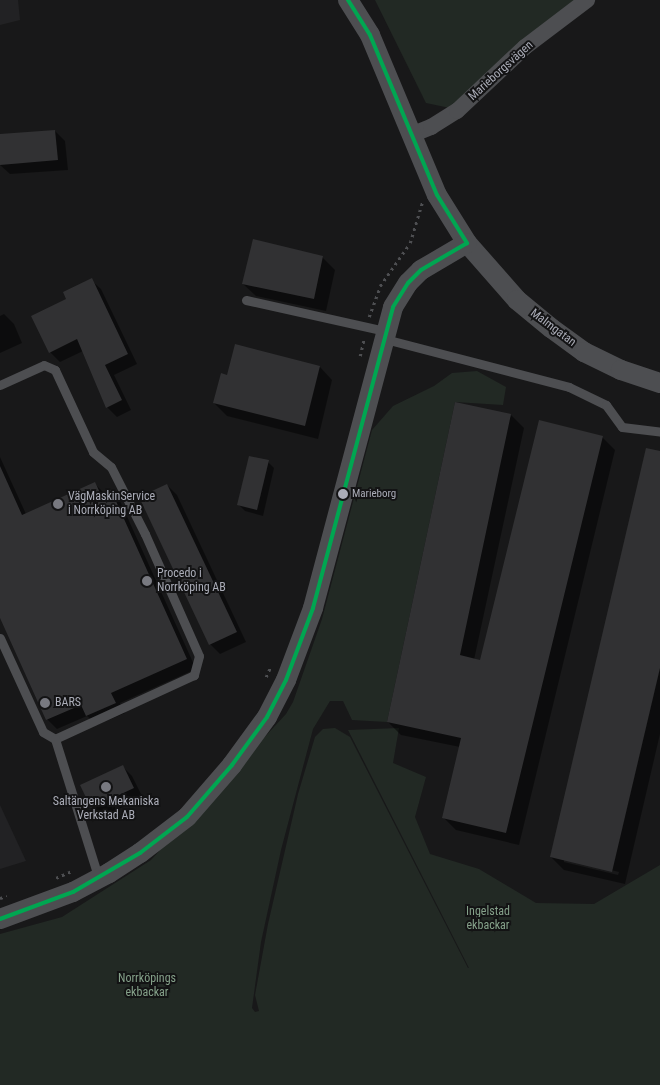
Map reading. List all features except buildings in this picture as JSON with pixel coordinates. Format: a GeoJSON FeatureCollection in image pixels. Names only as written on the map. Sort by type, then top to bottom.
{"type":"FeatureCollection","features":[{"type":"Feature","properties":{"kind":"street","name":"Malmgatan"},"geometry":{"type":"LineString","coordinates":[[348,0],[370,35],[437,195],[467,244],[517,300],[584,352],[621,370],[660,383]]}},
{"type":"Feature","properties":{"kind":"street","name":"Marieborgsvägen"},"geometry":{"type":"LineString","coordinates":[[411,135],[430,127],[457,110],[525,47],[587,0]]}},
{"type":"Feature","properties":{"kind":"street"},"geometry":{"type":"LineString","coordinates":[[0,919],[48,902],[99,879],[140,853],[187,817],[232,765],[267,718],[282,688],[313,608],[378,332],[408,283],[438,258],[467,244]]}},
{"type":"Feature","properties":{"kind":"lane"},"geometry":{"type":"LineString","coordinates":[[246,300],[378,332],[568,387],[606,405],[622,427],[660,432]]}},
{"type":"Feature","properties":{"kind":"lane"},"geometry":{"type":"LineString","coordinates":[[0,385],[44,365],[55,370],[93,452],[111,467],[124,492],[199,656],[194,675],[55,739]]}},
{"type":"Feature","properties":{"kind":"lane"},"geometry":{"type":"LineString","coordinates":[[0,638],[43,732],[55,739],[99,879]]}},
{"type":"Feature","properties":{"kind":"path"},"geometry":{"type":"LineString","coordinates":[[360,356],[378,332],[372,302],[380,286],[410,243],[421,205],[437,195]]}},
{"type":"Feature","properties":{"kind":"path"},"geometry":{"type":"LineString","coordinates":[[263,684],[274,657]]}},
{"type":"Feature","properties":{"kind":"path"},"geometry":{"type":"LineString","coordinates":[[51,880],[93,860]]}},
{"type":"Feature","properties":{"kind":"path"},"geometry":{"type":"LineString","coordinates":[[0,898],[16,893]]}},
{"type":"Feature","properties":{"kind":"shaded area"},"geometry":{"type":"Polygon","coordinates":[[[0,0],[18,0],[20,20],[0,25],[0,0]]]}},
{"type":"Feature","properties":{"kind":"shaded area"},"geometry":{"type":"Polygon","coordinates":[[[0,805],[26,861],[0,869],[0,805]]]}},
{"type":"Feature","properties":{"kind":"green space"},"geometry":{"type":"Polygon","coordinates":[[[375,0],[577,0],[450,108],[426,103],[375,0]]]}},
{"type":"Feature","properties":{"kind":"green space"},"geometry":{"type":"Polygon","coordinates":[[[477,371],[506,387],[503,405],[455,402],[387,722],[352,720],[343,701],[330,701],[313,729],[281,850],[261,942],[252,1008],[255,1012],[259,1011],[255,995],[268,924],[298,794],[315,737],[323,729],[335,728],[350,737],[469,968],[348,730],[399,728],[393,763],[426,777],[415,817],[430,854],[479,869],[536,903],[594,904],[660,865],[660,1085],[0,1085],[0,934],[62,917],[151,860],[286,714],[293,702],[322,619],[372,430],[393,406],[434,386],[452,373],[477,371]]]}},
{"type":"Feature","properties":{"kind":"transit line"},"geometry":{"type":"LineString","coordinates":[[348,0],[370,35],[437,195],[467,243]]}},
{"type":"Feature","properties":{"kind":"transit line"},"geometry":{"type":"LineString","coordinates":[[0,919],[73,892],[140,853],[187,817],[232,765],[267,717],[286,680],[313,608],[393,307],[408,283],[421,270],[467,243]]}},
{"type":"Feature","properties":{"kind":"place","name":"Marieborg"},"geometry":{"type":"Point","coordinates":[343,494]}},
{"type":"Feature","properties":{"kind":"place","name":"VägMaskinService i Norrköping AB"},"geometry":{"type":"Point","coordinates":[58,504]}},
{"type":"Feature","properties":{"kind":"place","name":"Procedo i Norrköping AB"},"geometry":{"type":"Point","coordinates":[147,581]}},
{"type":"Feature","properties":{"kind":"place","name":"BARS"},"geometry":{"type":"Point","coordinates":[45,703]}},
{"type":"Feature","properties":{"kind":"place","name":"Saltängens Mekaniska Verkstad AB"},"geometry":{"type":"Point","coordinates":[106,787]}},
{"type":"Feature","properties":{"kind":"park label","name":"Ingelstad ekbackar"},"geometry":{"type":"Point","coordinates":[488,919]}},
{"type":"Feature","properties":{"kind":"park label","name":"Norrköpings ekbackar"},"geometry":{"type":"Point","coordinates":[147,986]}}]}
